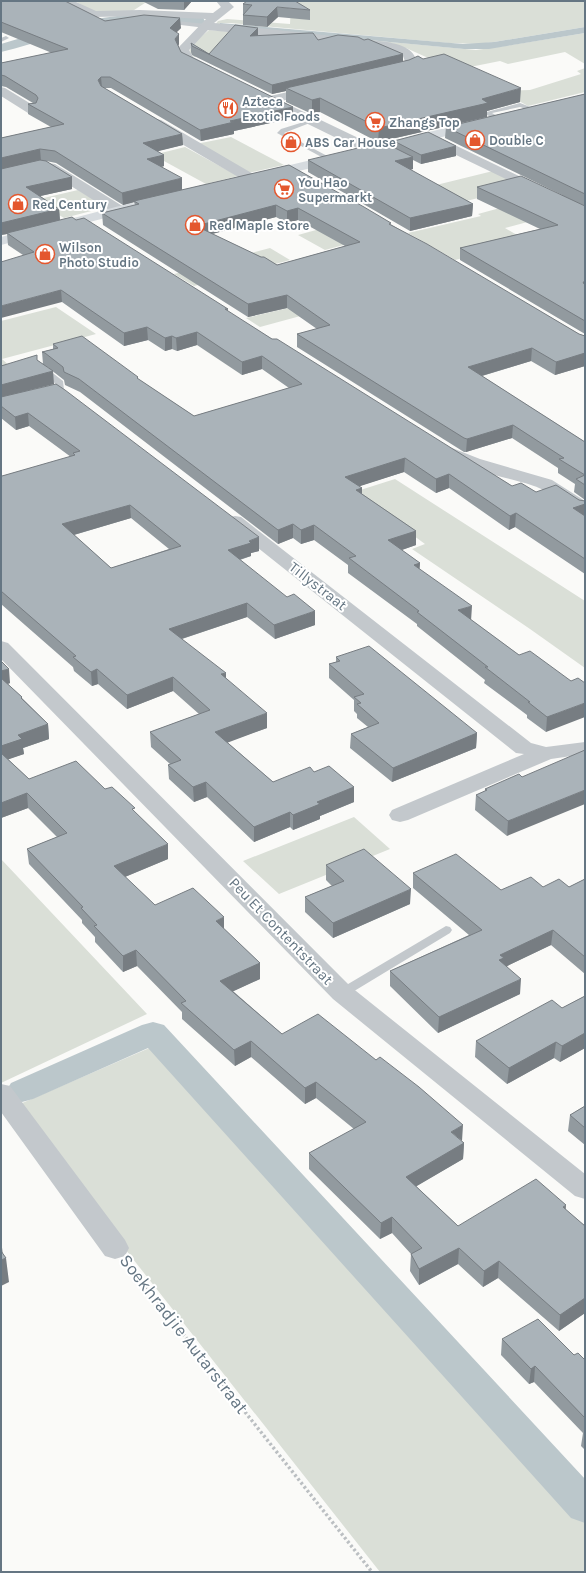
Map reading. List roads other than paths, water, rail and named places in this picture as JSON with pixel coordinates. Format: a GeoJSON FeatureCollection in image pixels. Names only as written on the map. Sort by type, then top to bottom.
{"type":"FeatureCollection","features":[{"type":"Feature","properties":{"kind":"main road"},"geometry":{"type":"LineString","coordinates":[[234,182],[550,107]]}},
{"type":"Feature","properties":{"kind":"main road"},"geometry":{"type":"LineString","coordinates":[[1,241],[142,205]]}},
{"type":"Feature","properties":{"kind":"street"},"geometry":{"type":"LineString","coordinates":[[65,1],[94,14],[140,13],[215,16]]}},
{"type":"Feature","properties":{"kind":"street"},"geometry":{"type":"LineString","coordinates":[[219,75],[186,58],[183,50],[215,16],[228,7],[222,1]]}},
{"type":"Feature","properties":{"kind":"street"},"geometry":{"type":"LineString","coordinates":[[206,26],[387,45],[407,51],[412,61],[412,66],[378,75]]}},
{"type":"Feature","properties":{"kind":"street"},"geometry":{"type":"LineString","coordinates":[[269,100],[323,88]]}},
{"type":"Feature","properties":{"kind":"street"},"geometry":{"type":"LineString","coordinates":[[1,91],[32,110]]}},
{"type":"Feature","properties":{"kind":"street"},"geometry":{"type":"LineString","coordinates":[[255,93],[370,149]]}},
{"type":"Feature","properties":{"kind":"street"},"geometry":{"type":"LineString","coordinates":[[147,117],[250,178]]}},
{"type":"Feature","properties":{"kind":"street"},"geometry":{"type":"LineString","coordinates":[[428,136],[585,213]]}},
{"type":"Feature","properties":{"kind":"street"},"geometry":{"type":"LineString","coordinates":[[1,175],[41,166],[50,167],[119,210]]}},
{"type":"Feature","properties":{"kind":"street"},"geometry":{"type":"LineString","coordinates":[[288,169],[309,180]]}},
{"type":"Feature","properties":{"kind":"street"},"geometry":{"type":"LineString","coordinates":[[82,220],[102,232]]}},
{"type":"Feature","properties":{"kind":"street"},"geometry":{"type":"LineString","coordinates":[[42,393],[67,394]]}},
{"type":"Feature","properties":{"kind":"street"},"geometry":{"type":"LineString","coordinates":[[440,446],[465,460],[546,484],[585,509]]}},
{"type":"Feature","properties":{"kind":"street","name":"Tillystraat"},"geometry":{"type":"LineString","coordinates":[[222,512],[524,748],[546,753],[585,748]]}},
{"type":"Feature","properties":{"kind":"street","name":"Peu Et Contentstraat"},"geometry":{"type":"LineString","coordinates":[[1,646],[342,993],[585,1189]]}},
{"type":"Feature","properties":{"kind":"street"},"geometry":{"type":"LineString","coordinates":[[400,815],[546,753]]}},
{"type":"Feature","properties":{"kind":"street","name":"Soekhradjie Autarstraat"},"geometry":{"type":"LineString","coordinates":[[1,1093],[115,1248]]}},
{"type":"Feature","properties":{"kind":"lane"},"geometry":{"type":"LineString","coordinates":[[160,22],[206,26]]}},
{"type":"Feature","properties":{"kind":"lane"},"geometry":{"type":"LineString","coordinates":[[312,121],[283,130],[280,133],[329,159]]}},
{"type":"Feature","properties":{"kind":"lane"},"geometry":{"type":"LineString","coordinates":[[42,369],[60,383],[67,394]]}},
{"type":"Feature","properties":{"kind":"lane"},"geometry":{"type":"LineString","coordinates":[[342,993],[446,930]]}},
{"type":"Feature","properties":{"kind":"waterway"},"geometry":{"type":"LineString","coordinates":[[1,48],[69,28],[111,20],[144,18],[198,21]]}},
{"type":"Feature","properties":{"kind":"waterway"},"geometry":{"type":"LineString","coordinates":[[22,1091],[153,1033],[585,1506]]}},
{"type":"Feature","properties":{"kind":"place","name":"Azteca Exotic Foods"},"geometry":{"type":"Point","coordinates":[228,108]}},
{"type":"Feature","properties":{"kind":"place","name":"Zhangs Top"},"geometry":{"type":"Point","coordinates":[375,122]}},
{"type":"Feature","properties":{"kind":"place","name":"Double C"},"geometry":{"type":"Point","coordinates":[475,140]}},
{"type":"Feature","properties":{"kind":"place","name":"ABS Car House"},"geometry":{"type":"Point","coordinates":[291,142]}},
{"type":"Feature","properties":{"kind":"place","name":"You Hao Supermarkt"},"geometry":{"type":"Point","coordinates":[284,189]}},
{"type":"Feature","properties":{"kind":"place","name":"Red Century"},"geometry":{"type":"Point","coordinates":[18,204]}},
{"type":"Feature","properties":{"kind":"place","name":"Red Maple Store"},"geometry":{"type":"Point","coordinates":[195,225]}},
{"type":"Feature","properties":{"kind":"place","name":"Wilson Photo Studio"},"geometry":{"type":"Point","coordinates":[45,254]}}]}
